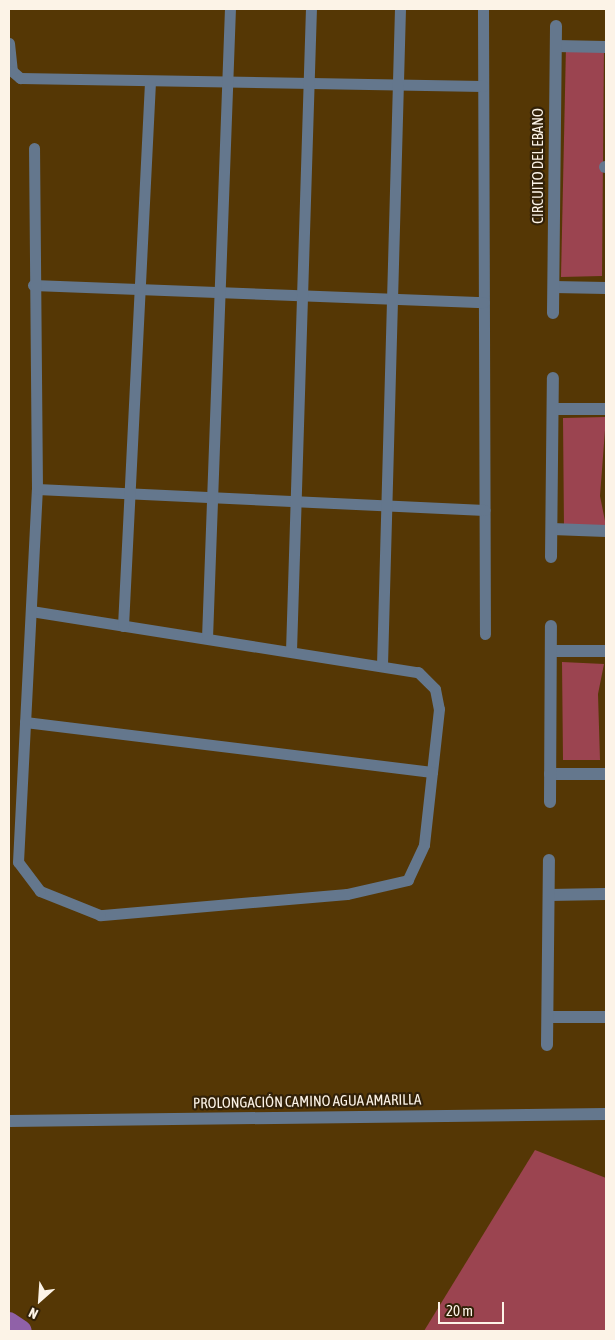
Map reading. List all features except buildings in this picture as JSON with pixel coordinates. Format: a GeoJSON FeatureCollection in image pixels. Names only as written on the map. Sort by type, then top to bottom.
{"type":"FeatureCollection","features":[{"type":"Feature","properties":{"kind":"street","name":"CIRCUITO DEL EBANO"},"geometry":{"type":"LineString","coordinates":[[553,313],[556,26]]}},
{"type":"Feature","properties":{"kind":"street"},"geometry":{"type":"LineString","coordinates":[[556,46],[606,47]]}},
{"type":"Feature","properties":{"kind":"street"},"geometry":{"type":"LineString","coordinates":[[554,287],[606,288]]}},
{"type":"Feature","properties":{"kind":"street"},"geometry":{"type":"LineString","coordinates":[[552,557],[553,378]]}},
{"type":"Feature","properties":{"kind":"street"},"geometry":{"type":"LineString","coordinates":[[553,409],[606,409]]}},
{"type":"Feature","properties":{"kind":"street"},"geometry":{"type":"LineString","coordinates":[[552,529],[606,531]]}},
{"type":"Feature","properties":{"kind":"street"},"geometry":{"type":"LineString","coordinates":[[550,802],[551,626]]}},
{"type":"Feature","properties":{"kind":"street"},"geometry":{"type":"LineString","coordinates":[[551,651],[606,651]]}},
{"type":"Feature","properties":{"kind":"street"},"geometry":{"type":"LineString","coordinates":[[550,774],[606,774]]}},
{"type":"Feature","properties":{"kind":"street"},"geometry":{"type":"LineString","coordinates":[[548,1045],[549,860]]}},
{"type":"Feature","properties":{"kind":"street"},"geometry":{"type":"LineString","coordinates":[[549,895],[606,894]]}},
{"type":"Feature","properties":{"kind":"street"},"geometry":{"type":"LineString","coordinates":[[548,1016],[606,1017]]}},
{"type":"Feature","properties":{"kind":"street","name":"PROLONGACIÓN CAMINO AGUA AMARILLA"},"geometry":{"type":"LineString","coordinates":[[9,1121],[606,1114]]}},
{"type":"Feature","properties":{"kind":"lane"},"geometry":{"type":"LineString","coordinates":[[207,638],[215,497],[230,9]]}},
{"type":"Feature","properties":{"kind":"lane"},"geometry":{"type":"LineString","coordinates":[[291,651],[294,501],[303,295],[311,9]]}},
{"type":"Feature","properties":{"kind":"lane"},"geometry":{"type":"LineString","coordinates":[[382,665],[389,506],[392,299],[400,9]]}},
{"type":"Feature","properties":{"kind":"lane"},"geometry":{"type":"LineString","coordinates":[[483,9],[485,634]]}},
{"type":"Feature","properties":{"kind":"lane"},"geometry":{"type":"LineString","coordinates":[[9,43],[12,71],[20,78],[150,82],[483,86]]}},
{"type":"Feature","properties":{"kind":"lane"},"geometry":{"type":"LineString","coordinates":[[123,626],[127,493],[141,289],[150,82]]}},
{"type":"Feature","properties":{"kind":"lane"},"geometry":{"type":"LineString","coordinates":[[31,611],[418,672],[435,689],[439,709],[424,845],[408,880],[347,894],[100,915],[40,891],[18,862],[37,489],[34,148]]}},
{"type":"Feature","properties":{"kind":"lane"},"geometry":{"type":"LineString","coordinates":[[34,285],[484,302]]}},
{"type":"Feature","properties":{"kind":"lane"},"geometry":{"type":"LineString","coordinates":[[37,489],[485,510]]}},
{"type":"Feature","properties":{"kind":"lane"},"geometry":{"type":"LineString","coordinates":[[25,722],[432,772]]}},
{"type":"Feature","properties":{"kind":"shaded area"},"geometry":{"type":"Polygon","coordinates":[[[566,46],[604,47],[602,276],[561,277],[566,46]]]}},
{"type":"Feature","properties":{"kind":"shaded area"},"geometry":{"type":"Polygon","coordinates":[[[606,417],[600,496],[606,526],[564,529],[563,418],[606,417]]]}},
{"type":"Feature","properties":{"kind":"shaded area"},"geometry":{"type":"Polygon","coordinates":[[[562,662],[604,664],[598,694],[600,760],[563,760],[562,662]]]}},
{"type":"Feature","properties":{"kind":"shaded area"},"geometry":{"type":"Polygon","coordinates":[[[535,1150],[606,1178],[606,1331],[424,1331],[535,1150]]]}},
{"type":"Feature","properties":{"kind":"waterway"},"geometry":{"type":"LineString","coordinates":[[9,1323],[21,1331]]}}]}
